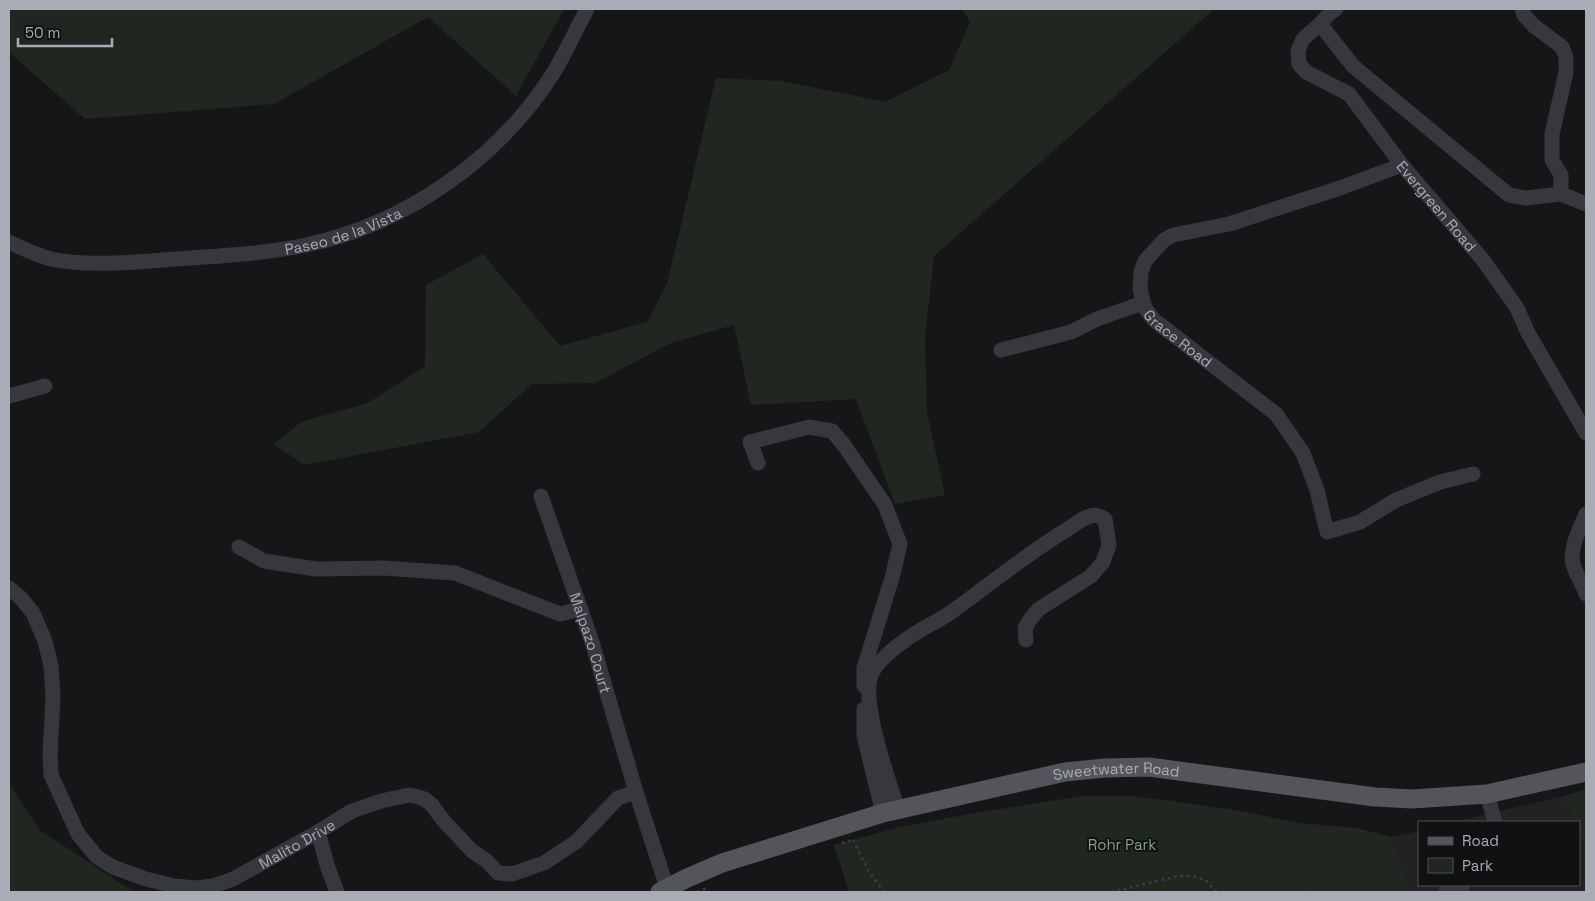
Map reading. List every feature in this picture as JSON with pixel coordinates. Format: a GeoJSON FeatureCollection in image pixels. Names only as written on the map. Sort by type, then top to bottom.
{"type":"FeatureCollection","features":[{"type":"Feature","properties":{"kind":"main road","name":"Sweetwater Road"},"geometry":{"type":"LineString","coordinates":[[664,890],[704,870],[731,860],[890,811],[1065,772],[1126,767],[1171,769],[1374,797],[1412,798],[1487,794],[1586,772]]}},
{"type":"Feature","properties":{"kind":"street","name":"Paseo de la Vista"},"geometry":{"type":"LineString","coordinates":[[9,242],[50,258],[74,262],[128,262],[273,251],[307,245],[357,230],[428,195],[489,149],[524,111],[549,79],[587,9]]}},
{"type":"Feature","properties":{"kind":"street","name":"Evergreen Road"},"geometry":{"type":"LineString","coordinates":[[1336,9],[1303,39],[1298,50],[1300,64],[1306,72],[1349,94],[1402,165],[1483,260],[1517,308],[1528,333],[1586,433]]}},
{"type":"Feature","properties":{"kind":"street"},"geometry":{"type":"LineString","coordinates":[[1522,9],[1524,15],[1534,26],[1562,47],[1566,57],[1566,72],[1552,134],[1552,160],[1562,175],[1561,194]]}},
{"type":"Feature","properties":{"kind":"street"},"geometry":{"type":"LineString","coordinates":[[1320,24],[1353,66],[1509,195],[1526,198],[1561,194],[1586,204]]}},
{"type":"Feature","properties":{"kind":"street","name":"Grace Road"},"geometry":{"type":"LineString","coordinates":[[1402,165],[1340,188],[1229,224],[1173,235],[1164,240],[1145,261],[1141,272],[1140,289],[1143,303],[1154,320],[1276,414],[1303,453],[1317,490],[1327,532],[1360,522],[1396,500],[1440,482],[1473,474]]}},
{"type":"Feature","properties":{"kind":"street"},"geometry":{"type":"LineString","coordinates":[[1001,350],[1071,332],[1098,319],[1143,303]]}},
{"type":"Feature","properties":{"kind":"street"},"geometry":{"type":"LineString","coordinates":[[9,396],[45,386]]}},
{"type":"Feature","properties":{"kind":"street"},"geometry":{"type":"LineString","coordinates":[[758,463],[750,442],[809,427],[832,431],[885,505],[900,544],[892,578],[864,668],[864,736],[890,811]]}},
{"type":"Feature","properties":{"kind":"street","name":"Malpazo Court"},"geometry":{"type":"LineString","coordinates":[[542,496],[592,642],[636,792]]}},
{"type":"Feature","properties":{"kind":"street"},"geometry":{"type":"LineString","coordinates":[[1586,514],[1572,557],[1573,564],[1586,594]]}},
{"type":"Feature","properties":{"kind":"street"},"geometry":{"type":"LineString","coordinates":[[890,811],[869,701],[869,685],[872,673],[884,658],[904,641],[948,614],[1055,537],[1089,516],[1098,515],[1105,519],[1108,545],[1103,562],[1091,576],[1031,618],[1025,628],[1026,640]]}},
{"type":"Feature","properties":{"kind":"street"},"geometry":{"type":"LineString","coordinates":[[239,548],[264,561],[309,568],[384,568],[455,573],[560,614],[581,609]]}},
{"type":"Feature","properties":{"kind":"street","name":"Malito Drive"},"geometry":{"type":"LineString","coordinates":[[9,588],[20,597],[33,613],[45,641],[51,666],[53,697],[51,775],[78,834],[97,857],[113,867],[146,879],[175,886],[196,888],[213,886],[233,879],[352,811],[381,801],[410,795],[419,797],[432,804],[443,820],[472,851],[487,861],[498,873],[512,874],[544,863],[568,848],[618,798],[636,792]]}},
{"type":"Feature","properties":{"kind":"street"},"geometry":{"type":"LineString","coordinates":[[636,792],[664,890]]}},
{"type":"Feature","properties":{"kind":"street"},"geometry":{"type":"LineString","coordinates":[[1487,794],[1495,821]]}},
{"type":"Feature","properties":{"kind":"street"},"geometry":{"type":"LineString","coordinates":[[318,832],[337,892]]}},
{"type":"Feature","properties":{"kind":"street"},"geometry":{"type":"LineString","coordinates":[[1446,891],[1460,886]]}},
{"type":"Feature","properties":{"kind":"path"},"geometry":{"type":"LineString","coordinates":[[853,840],[868,870],[884,892]]}},
{"type":"Feature","properties":{"kind":"path"},"geometry":{"type":"LineString","coordinates":[[1111,892],[1179,876],[1192,876],[1205,880],[1217,892]]}},
{"type":"Feature","properties":{"kind":"path"},"geometry":{"type":"LineString","coordinates":[[1303,892],[1307,889]]}},
{"type":"Feature","properties":{"kind":"shaded area"},"geometry":{"type":"Polygon","coordinates":[[[1563,796],[1575,821],[1457,821],[1563,796]]]}},
{"type":"Feature","properties":{"kind":"shaded area"},"geometry":{"type":"Polygon","coordinates":[[[1418,831],[1418,886],[1580,886],[1580,833],[1586,848],[1586,892],[1411,892],[1392,837],[1418,831]]]}},
{"type":"Feature","properties":{"kind":"green space"},"geometry":{"type":"Polygon","coordinates":[[[9,9],[564,9],[516,96],[428,17],[274,104],[85,119],[9,52],[9,9]]]}},
{"type":"Feature","properties":{"kind":"green space"},"geometry":{"type":"Polygon","coordinates":[[[962,9],[1214,9],[934,256],[925,337],[927,412],[945,495],[895,504],[856,399],[751,405],[734,325],[671,343],[595,383],[532,384],[479,432],[304,465],[274,444],[301,422],[368,403],[425,366],[426,285],[483,254],[560,346],[647,322],[667,284],[716,78],[782,81],[885,102],[949,70],[970,22],[962,9]]]}},
{"type":"Feature","properties":{"kind":"green space"},"geometry":{"type":"Polygon","coordinates":[[[9,783],[41,831],[134,892],[9,892],[9,783]]]}},
{"type":"Feature","properties":{"kind":"green space"},"geometry":{"type":"Polygon","coordinates":[[[1586,789],[1586,848],[1580,833],[1580,821],[1575,821],[1563,796],[1586,789]]]}},
{"type":"Feature","properties":{"kind":"green space","name":"Rohr Park"},"geometry":{"type":"Polygon","coordinates":[[[1082,796],[1129,796],[1158,799],[1241,811],[1300,823],[1356,828],[1392,837],[1411,892],[849,892],[834,845],[900,827],[1082,796]]]}}]}
